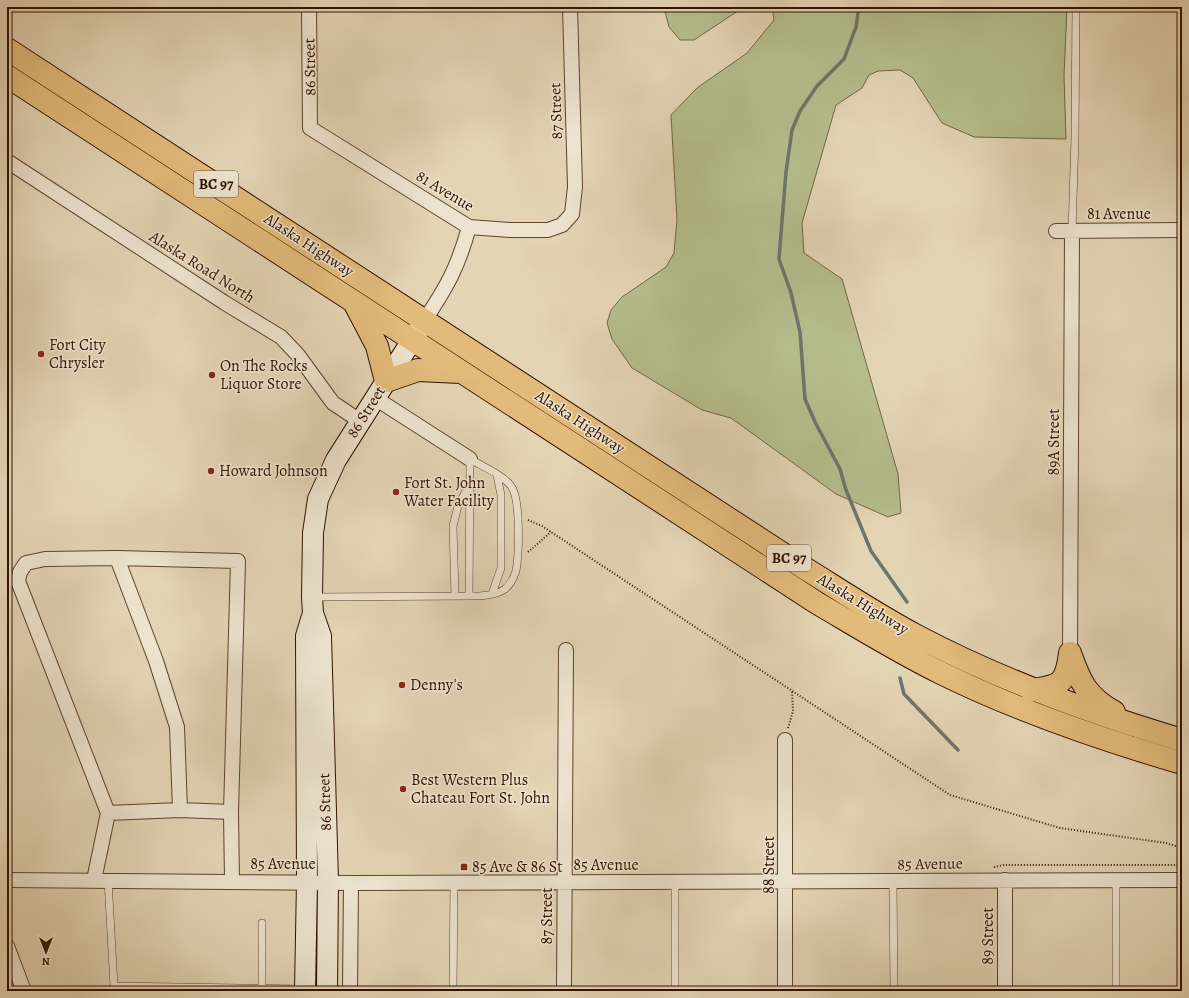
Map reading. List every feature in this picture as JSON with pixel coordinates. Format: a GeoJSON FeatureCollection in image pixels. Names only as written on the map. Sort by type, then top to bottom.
{"type":"FeatureCollection","features":[{"type":"Feature","properties":{"kind":"highway","name":"Alaska Highway"},"geometry":{"type":"LineString","coordinates":[[7,49],[424,321],[868,607],[917,636],[1031,690],[1141,728],[1182,740]]}},
{"type":"Feature","properties":{"kind":"highway","name":"Alaska Highway"},"geometry":{"type":"LineString","coordinates":[[7,76],[817,603],[886,644],[941,673],[1063,725],[1182,763]]}},
{"type":"Feature","properties":{"kind":"highway"},"geometry":{"type":"LineString","coordinates":[[354,302],[377,346],[380,390],[418,370],[462,372]]}},
{"type":"Feature","properties":{"kind":"highway"},"geometry":{"type":"LineString","coordinates":[[1031,690],[1053,687],[1062,681],[1068,671],[1070,653]]}},
{"type":"Feature","properties":{"kind":"highway"},"geometry":{"type":"LineString","coordinates":[[1070,653],[1082,686],[1101,705],[1141,728]]}},
{"type":"Feature","properties":{"kind":"main road","name":"86 Street"},"geometry":{"type":"LineString","coordinates":[[305,990],[307,881],[306,636],[312,605],[313,540],[318,499],[328,475],[360,421],[424,321]]}},
{"type":"Feature","properties":{"kind":"main road","name":"86 Street"},"geometry":{"type":"LineString","coordinates":[[312,605],[321,636],[328,882],[327,991]]}},
{"type":"Feature","properties":{"kind":"street","name":"86 Street"},"geometry":{"type":"LineString","coordinates":[[309,7],[310,128]]}},
{"type":"Feature","properties":{"kind":"street","name":"87 Street"},"geometry":{"type":"LineString","coordinates":[[570,7],[575,188],[572,214]]}},
{"type":"Feature","properties":{"kind":"street","name":"81 Avenue"},"geometry":{"type":"LineString","coordinates":[[310,128],[469,227],[510,230],[548,230],[562,225],[572,214]]}},
{"type":"Feature","properties":{"kind":"street","name":"Alaska Road North"},"geometry":{"type":"LineString","coordinates":[[7,161],[225,303],[281,337],[298,355],[333,403],[360,421]]}},
{"type":"Feature","properties":{"kind":"street","name":"86 Street"},"geometry":{"type":"LineString","coordinates":[[424,321],[449,282],[461,255],[469,227]]}},
{"type":"Feature","properties":{"kind":"street","name":"81 Avenue"},"geometry":{"type":"LineString","coordinates":[[1056,231],[1182,230]]}},
{"type":"Feature","properties":{"kind":"street","name":"89A Street"},"geometry":{"type":"LineString","coordinates":[[1070,653],[1072,231]]}},
{"type":"Feature","properties":{"kind":"street"},"geometry":{"type":"LineString","coordinates":[[380,390],[470,459]]}},
{"type":"Feature","properties":{"kind":"street"},"geometry":{"type":"LineString","coordinates":[[117,558],[156,662],[177,727],[180,810]]}},
{"type":"Feature","properties":{"kind":"street"},"geometry":{"type":"LineString","coordinates":[[101,880],[108,813],[18,581],[20,572],[26,563],[45,559],[117,558],[238,561],[231,812],[232,881]]}},
{"type":"Feature","properties":{"kind":"street","name":"87 Street"},"geometry":{"type":"LineString","coordinates":[[564,991],[566,650]]}},
{"type":"Feature","properties":{"kind":"street","name":"88 Street"},"geometry":{"type":"LineString","coordinates":[[785,740],[785,991]]}},
{"type":"Feature","properties":{"kind":"street"},"geometry":{"type":"LineString","coordinates":[[108,813],[180,810],[231,812]]}},
{"type":"Feature","properties":{"kind":"street","name":"85 Avenue"},"geometry":{"type":"LineString","coordinates":[[7,880],[307,881],[351,883],[1182,880]]}},
{"type":"Feature","properties":{"kind":"street","name":"89 Street"},"geometry":{"type":"LineString","coordinates":[[1005,880],[1005,991]]}},
{"type":"Feature","properties":{"kind":"street"},"geometry":{"type":"LineString","coordinates":[[350,991],[351,883]]}},
{"type":"Feature","properties":{"kind":"street"},"geometry":{"type":"LineString","coordinates":[[7,946],[24,991]]}},
{"type":"Feature","properties":{"kind":"lane"},"geometry":{"type":"LineString","coordinates":[[1072,231],[1075,137],[1076,7]]}},
{"type":"Feature","properties":{"kind":"lane"},"geometry":{"type":"LineString","coordinates":[[312,605],[469,596],[492,594],[506,588],[514,575],[518,517],[516,496],[506,480],[470,459],[469,596]]}},
{"type":"Feature","properties":{"kind":"lane"},"geometry":{"type":"LineString","coordinates":[[492,594],[502,568],[502,495],[497,474]]}},
{"type":"Feature","properties":{"kind":"lane"},"geometry":{"type":"LineString","coordinates":[[455,596],[453,526],[458,506],[470,483]]}},
{"type":"Feature","properties":{"kind":"lane"},"geometry":{"type":"LineString","coordinates":[[101,880],[114,986],[305,990]]}},
{"type":"Feature","properties":{"kind":"lane"},"geometry":{"type":"LineString","coordinates":[[1116,881],[1116,991]]}},
{"type":"Feature","properties":{"kind":"lane"},"geometry":{"type":"LineString","coordinates":[[675,882],[675,991]]}},
{"type":"Feature","properties":{"kind":"lane"},"geometry":{"type":"LineString","coordinates":[[893,882],[894,991]]}},
{"type":"Feature","properties":{"kind":"lane"},"geometry":{"type":"LineString","coordinates":[[453,991],[454,883]]}},
{"type":"Feature","properties":{"kind":"lane"},"geometry":{"type":"LineString","coordinates":[[262,923],[262,989]]}},
{"type":"Feature","properties":{"kind":"path"},"geometry":{"type":"LineString","coordinates":[[518,517],[530,520],[551,532],[950,795],[1060,828],[1166,843],[1182,848]]}},
{"type":"Feature","properties":{"kind":"path"},"geometry":{"type":"LineString","coordinates":[[527,554],[551,532]]}},
{"type":"Feature","properties":{"kind":"path"},"geometry":{"type":"LineString","coordinates":[[785,740],[793,712],[792,691]]}},
{"type":"Feature","properties":{"kind":"path"},"geometry":{"type":"LineString","coordinates":[[988,870],[1004,864],[1182,865]]}},
{"type":"Feature","properties":{"kind":"green space"},"geometry":{"type":"Polygon","coordinates":[[[664,7],[744,7],[694,40],[680,40],[669,27],[664,7]]]}},
{"type":"Feature","properties":{"kind":"green space"},"geometry":{"type":"Polygon","coordinates":[[[772,7],[1067,7],[1064,76],[1066,139],[974,137],[942,123],[913,78],[900,70],[878,71],[869,75],[862,88],[836,105],[802,223],[804,253],[842,279],[898,474],[901,513],[888,517],[836,494],[731,418],[702,410],[632,368],[612,339],[607,323],[611,310],[622,297],[666,267],[674,253],[677,220],[671,115],[697,88],[747,53],[774,20],[772,7]]]}},
{"type":"Feature","properties":{"kind":"waterway"},"geometry":{"type":"LineString","coordinates":[[859,7],[856,27],[844,59],[817,86],[800,111],[792,130],[786,172],[779,259],[791,293],[800,332],[805,399],[815,422],[840,469],[846,490],[871,551],[907,602]]}},
{"type":"Feature","properties":{"kind":"waterway"},"geometry":{"type":"LineString","coordinates":[[900,678],[904,694],[958,750]]}},
{"type":"Feature","properties":{"kind":"place","name":"Fort City Chrysler"},"geometry":{"type":"Point","coordinates":[41,354]}},
{"type":"Feature","properties":{"kind":"place","name":"On The Rocks Liquor Store"},"geometry":{"type":"Point","coordinates":[212,375]}},
{"type":"Feature","properties":{"kind":"place","name":"Howard Johnson"},"geometry":{"type":"Point","coordinates":[211,471]}},
{"type":"Feature","properties":{"kind":"place","name":"Fort St. John Water Facility"},"geometry":{"type":"Point","coordinates":[396,492]}},
{"type":"Feature","properties":{"kind":"place","name":"Denny's"},"geometry":{"type":"Point","coordinates":[402,685]}},
{"type":"Feature","properties":{"kind":"place","name":"Best Western Plus Chateau Fort St. John"},"geometry":{"type":"Point","coordinates":[403,789]}},
{"type":"Feature","properties":{"kind":"place","name":"85 Ave & 86 St"},"geometry":{"type":"Point","coordinates":[464,867]}}]}
